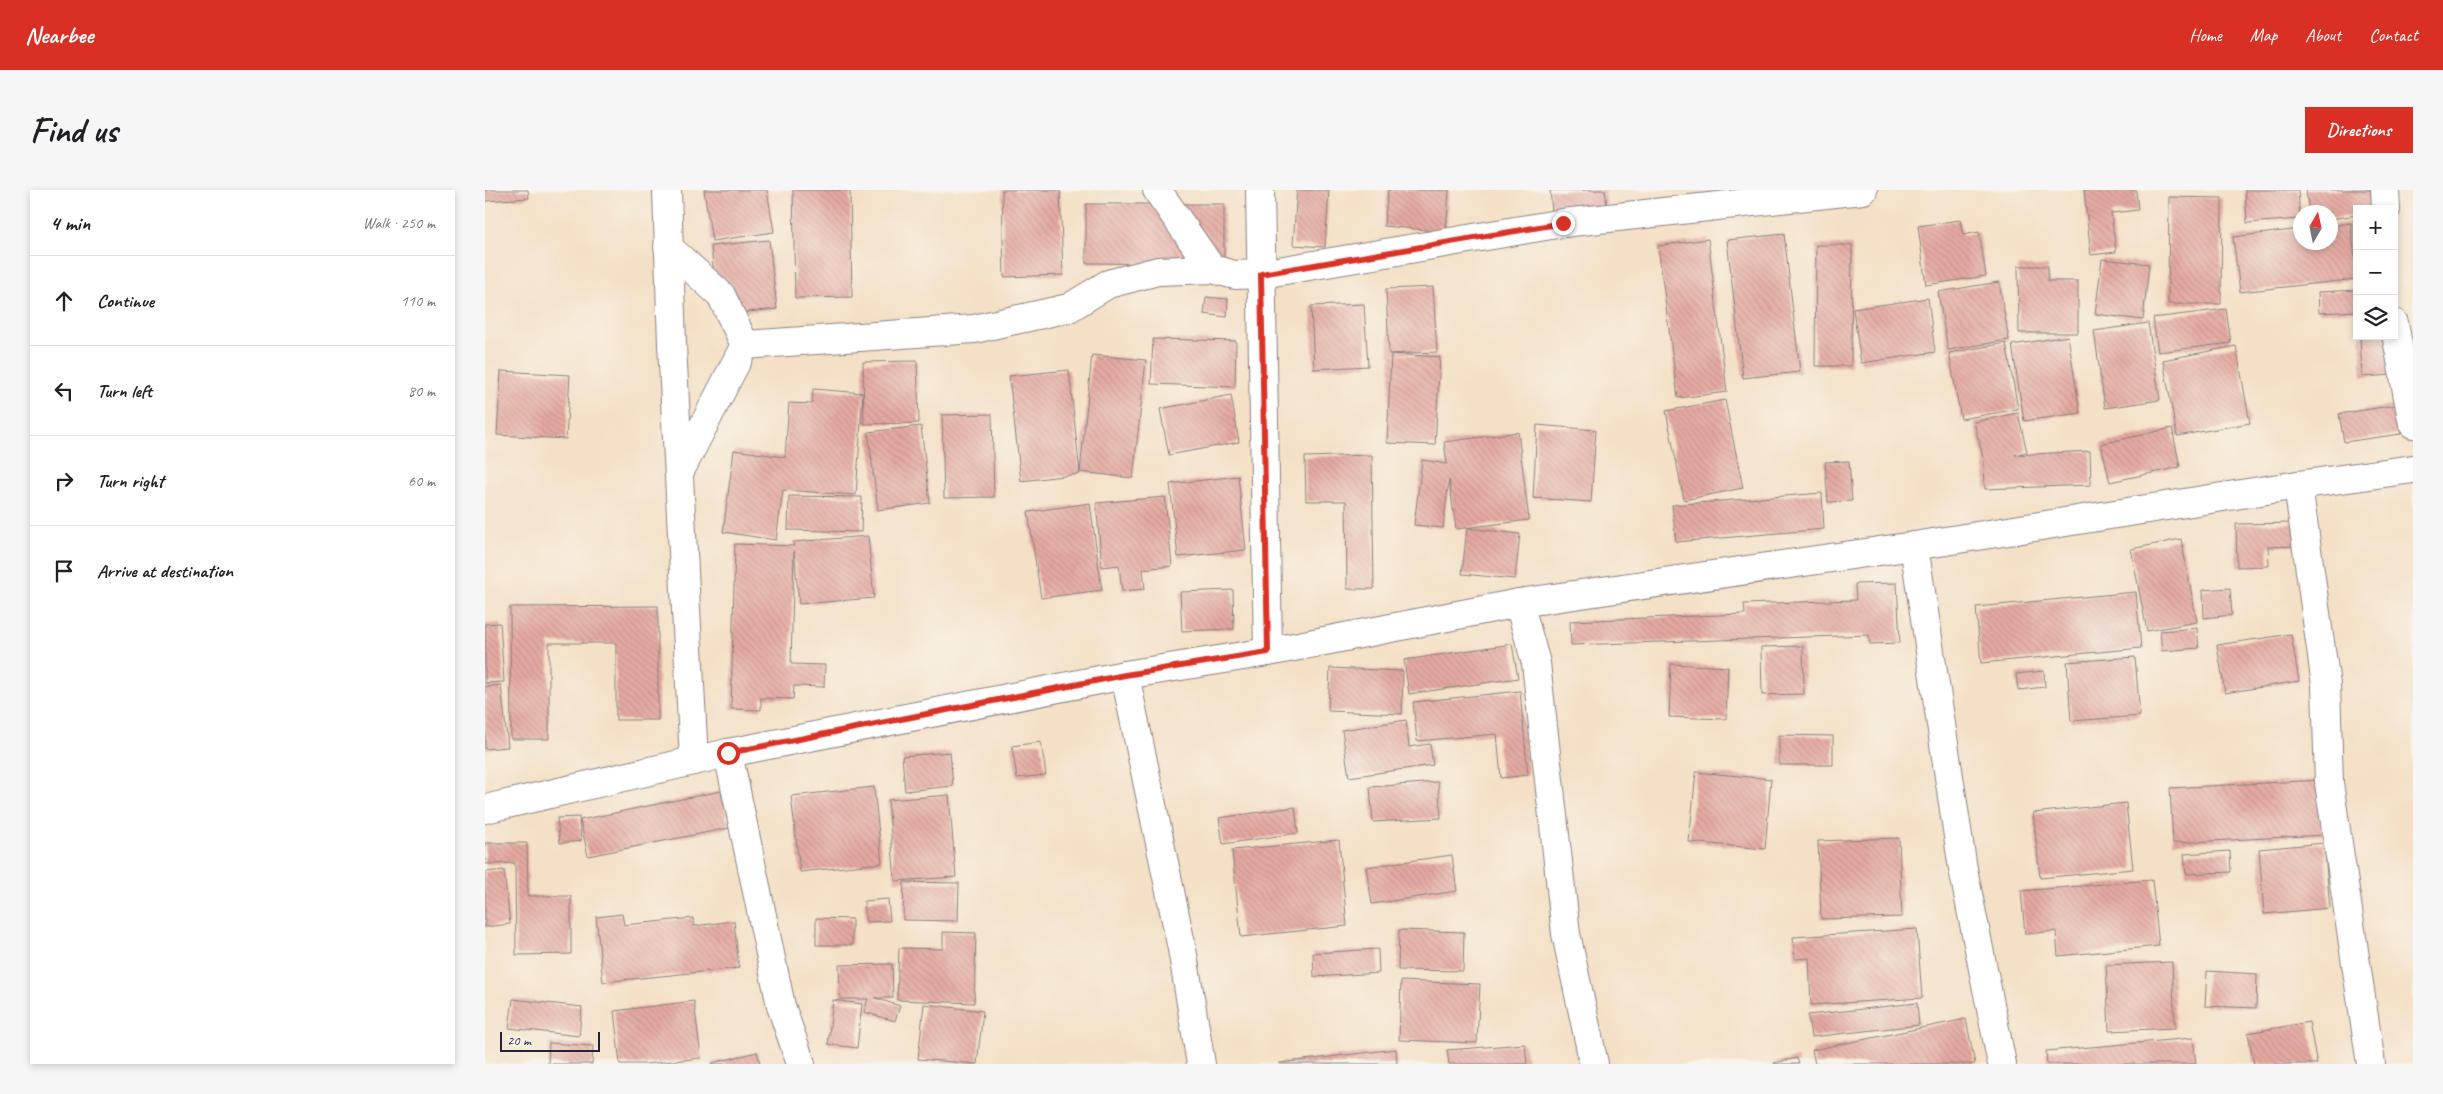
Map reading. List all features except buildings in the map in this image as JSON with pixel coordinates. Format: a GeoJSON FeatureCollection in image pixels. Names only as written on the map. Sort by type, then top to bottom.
{"type":"FeatureCollection","features":[{"type":"Feature","properties":{"kind":"street"},"geometry":{"type":"LineString","coordinates":[[667,190],[668,247],[694,760]]}},
{"type":"Feature","properties":{"kind":"street"},"geometry":{"type":"LineString","coordinates":[[1157,190],[1212,269]]}},
{"type":"Feature","properties":{"kind":"street"},"geometry":{"type":"LineString","coordinates":[[1259,190],[1268,652]]}},
{"type":"Feature","properties":{"kind":"street"},"geometry":{"type":"LineString","coordinates":[[745,345],[974,329],[1069,308],[1108,284],[1158,271],[1212,269],[1235,275],[1261,274],[1563,223],[1863,190]]}},
{"type":"Feature","properties":{"kind":"street"},"geometry":{"type":"LineString","coordinates":[[2385,190],[2386,205]]}},
{"type":"Feature","properties":{"kind":"street"},"geometry":{"type":"LineString","coordinates":[[668,247],[721,295],[745,345]]}},
{"type":"Feature","properties":{"kind":"street"},"geometry":{"type":"LineString","coordinates":[[2397,340],[2413,424]]}},
{"type":"Feature","properties":{"kind":"street"},"geometry":{"type":"LineString","coordinates":[[679,472],[745,345]]}},
{"type":"Feature","properties":{"kind":"street"},"geometry":{"type":"LineString","coordinates":[[485,809],[728,753],[1125,675],[1268,652],[1519,603],[1914,546],[2298,484],[2413,469]]}},
{"type":"Feature","properties":{"kind":"street"},"geometry":{"type":"LineString","coordinates":[[2298,484],[2326,684],[2329,783],[2371,1064]]}},
{"type":"Feature","properties":{"kind":"street"},"geometry":{"type":"LineString","coordinates":[[1914,546],[1963,869],[2002,1064]]}},
{"type":"Feature","properties":{"kind":"street"},"geometry":{"type":"LineString","coordinates":[[1519,603],[1536,663],[1566,934],[1594,1064]]}},
{"type":"Feature","properties":{"kind":"street"},"geometry":{"type":"LineString","coordinates":[[1125,675],[1181,949],[1201,1064]]}},
{"type":"Feature","properties":{"kind":"street"},"geometry":{"type":"LineString","coordinates":[[728,753],[781,1006],[801,1064]]}},
{"type":"Feature","properties":{"kind":"route"},"geometry":{"type":"LineString","coordinates":[[728,753],[1125,675],[1268,652],[1261,274],[1563,223]]}}]}
